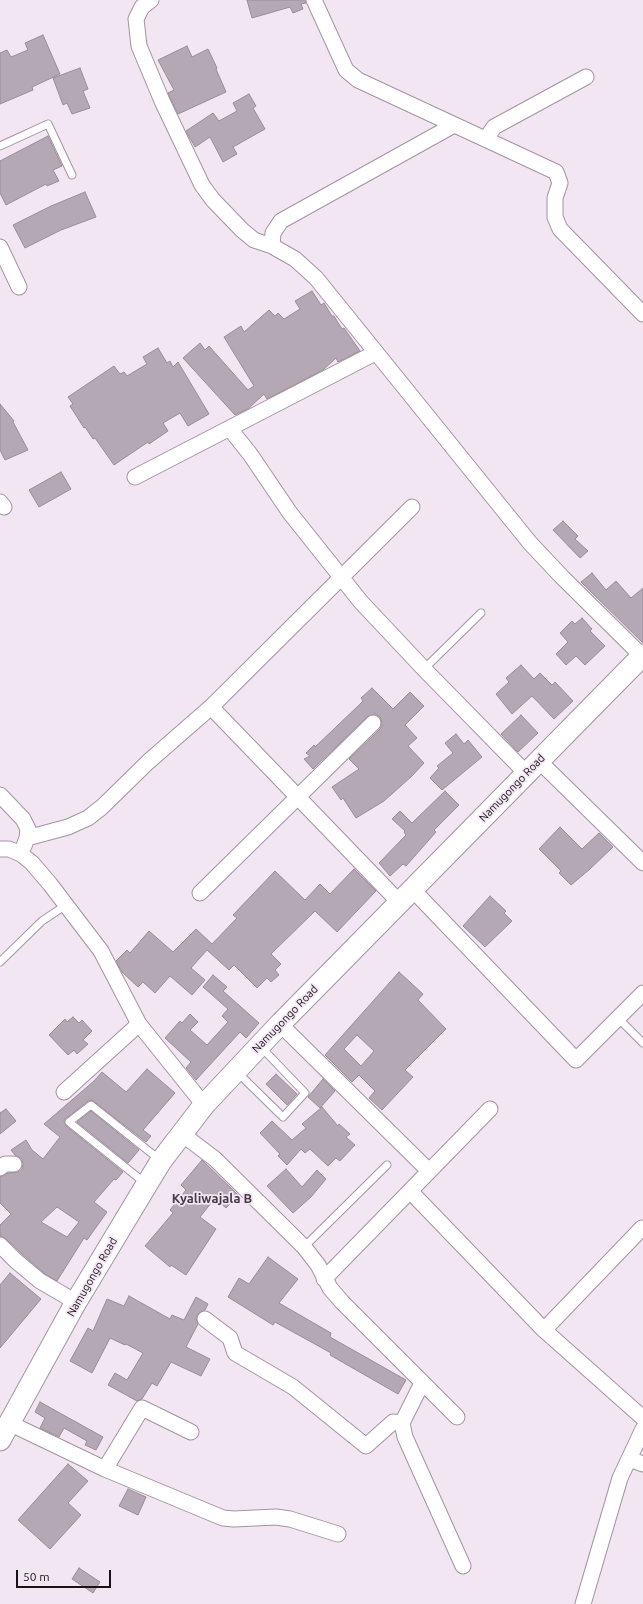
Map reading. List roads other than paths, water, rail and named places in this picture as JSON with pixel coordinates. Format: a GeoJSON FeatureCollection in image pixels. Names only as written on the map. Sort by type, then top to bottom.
{"type":"FeatureCollection","features":[{"type":"Feature","properties":{"kind":"main road","name":"Namugongo Road"},"geometry":{"type":"LineString","coordinates":[[4,1431],[76,1302],[146,1184],[161,1161],[204,1105],[280,1024],[643,655]]}},
{"type":"Feature","properties":{"kind":"street"},"geometry":{"type":"LineString","coordinates":[[151,0],[142,7],[136,19],[140,46],[162,101],[202,185],[213,200],[242,230],[254,240],[272,246],[295,259],[316,278],[375,353],[530,543],[562,577],[643,655]]}},
{"type":"Feature","properties":{"kind":"street"},"geometry":{"type":"LineString","coordinates":[[314,0],[346,70],[358,80],[556,172],[560,183],[555,198],[555,217],[560,229],[643,314]]}},
{"type":"Feature","properties":{"kind":"street"},"geometry":{"type":"LineString","coordinates":[[486,139],[494,127],[586,76]]}},
{"type":"Feature","properties":{"kind":"street"},"geometry":{"type":"LineString","coordinates":[[272,246],[273,233],[281,221],[454,125]]}},
{"type":"Feature","properties":{"kind":"street"},"geometry":{"type":"LineString","coordinates":[[0,247],[19,287]]}},
{"type":"Feature","properties":{"kind":"street"},"geometry":{"type":"LineString","coordinates":[[135,477],[375,353]]}},
{"type":"Feature","properties":{"kind":"street"},"geometry":{"type":"LineString","coordinates":[[230,429],[250,454],[290,513],[361,602],[424,669],[532,767],[643,862]]}},
{"type":"Feature","properties":{"kind":"street"},"geometry":{"type":"LineString","coordinates":[[27,838],[68,827],[88,818],[102,807],[148,762],[211,707],[412,507]]}},
{"type":"Feature","properties":{"kind":"street"},"geometry":{"type":"LineString","coordinates":[[211,707],[299,797],[407,896],[576,1060],[643,993]]}},
{"type":"Feature","properties":{"kind":"street"},"geometry":{"type":"LineString","coordinates":[[200,893],[373,723]]}},
{"type":"Feature","properties":{"kind":"street"},"geometry":{"type":"LineString","coordinates":[[0,795],[23,819],[28,829],[27,838],[21,854]]}},
{"type":"Feature","properties":{"kind":"street"},"geometry":{"type":"LineString","coordinates":[[0,849],[9,849],[21,854],[32,863],[66,904],[101,951],[139,1024],[204,1105]]}},
{"type":"Feature","properties":{"kind":"street"},"geometry":{"type":"LineString","coordinates":[[64,1092],[139,1024]]}},
{"type":"Feature","properties":{"kind":"street"},"geometry":{"type":"LineString","coordinates":[[280,1024],[429,1171]]}},
{"type":"Feature","properties":{"kind":"street"},"geometry":{"type":"LineString","coordinates":[[324,1279],[490,1109]]}},
{"type":"Feature","properties":{"kind":"street"},"geometry":{"type":"LineString","coordinates":[[182,1134],[215,1159],[304,1247],[318,1265],[330,1288],[342,1302],[457,1417]]}},
{"type":"Feature","properties":{"kind":"street"},"geometry":{"type":"LineString","coordinates":[[410,1191],[544,1330],[643,1418]]}},
{"type":"Feature","properties":{"kind":"street"},"geometry":{"type":"LineString","coordinates":[[544,1330],[642,1228]]}},
{"type":"Feature","properties":{"kind":"street"},"geometry":{"type":"LineString","coordinates":[[0,1245],[40,1282],[76,1302]]}},
{"type":"Feature","properties":{"kind":"street"},"geometry":{"type":"LineString","coordinates":[[205,1319],[230,1338],[235,1353],[293,1387],[366,1446],[393,1422],[402,1423]]}},
{"type":"Feature","properties":{"kind":"street"},"geometry":{"type":"LineString","coordinates":[[422,1383],[402,1423],[406,1437],[463,1566]]}},
{"type":"Feature","properties":{"kind":"street"},"geometry":{"type":"LineString","coordinates":[[105,1469],[142,1408],[191,1432]]}},
{"type":"Feature","properties":{"kind":"street"},"geometry":{"type":"LineString","coordinates":[[584,1604],[620,1478],[636,1462],[643,1429]]}},
{"type":"Feature","properties":{"kind":"street"},"geometry":{"type":"LineString","coordinates":[[4,1431],[105,1469],[223,1518],[234,1519],[276,1517],[290,1519],[338,1534]]}},
{"type":"Feature","properties":{"kind":"lane"},"geometry":{"type":"LineString","coordinates":[[0,146],[48,124],[72,175]]}},
{"type":"Feature","properties":{"kind":"lane"},"geometry":{"type":"LineString","coordinates":[[424,669],[481,613]]}},
{"type":"Feature","properties":{"kind":"lane"},"geometry":{"type":"LineString","coordinates":[[0,962],[42,921],[66,904]]}},
{"type":"Feature","properties":{"kind":"lane"},"geometry":{"type":"LineString","coordinates":[[618,1018],[643,1043]]}},
{"type":"Feature","properties":{"kind":"lane"},"geometry":{"type":"LineString","coordinates":[[236,1071],[283,1117],[305,1093],[260,1045]]}},
{"type":"Feature","properties":{"kind":"lane"},"geometry":{"type":"LineString","coordinates":[[146,1184],[69,1122],[91,1105],[161,1161]]}},
{"type":"Feature","properties":{"kind":"lane"},"geometry":{"type":"LineString","coordinates":[[304,1247],[387,1164]]}},
{"type":"Feature","properties":{"kind":"district","name":"Kyaliwajala B"},"geometry":{"type":"Point","coordinates":[212,1199]}}]}
